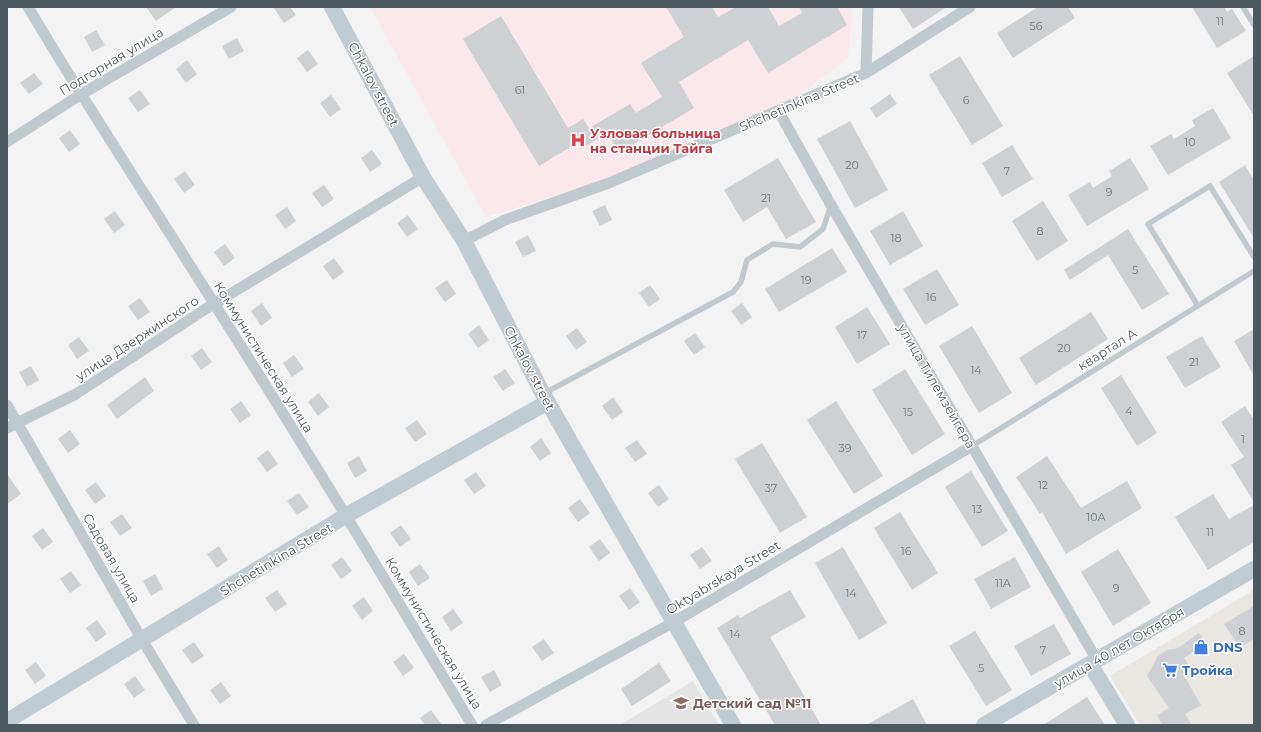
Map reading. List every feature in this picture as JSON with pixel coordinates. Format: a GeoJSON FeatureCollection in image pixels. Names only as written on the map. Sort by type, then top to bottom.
{"type":"FeatureCollection","features":[{"type":"Feature","properties":{"kind":"street","name":"Коммунистическая улица"},"geometry":{"type":"LineString","coordinates":[[28,7],[80,95],[215,304],[347,515],[472,725]]}},
{"type":"Feature","properties":{"kind":"street","name":"Подгорная улица"},"geometry":{"type":"LineString","coordinates":[[7,142],[80,95],[231,7]]}},
{"type":"Feature","properties":{"kind":"street","name":"Chkalov street"},"geometry":{"type":"LineString","coordinates":[[332,7],[424,177],[464,241],[546,398],[734,725]]}},
{"type":"Feature","properties":{"kind":"street"},"geometry":{"type":"LineString","coordinates":[[866,73],[868,7]]}},
{"type":"Feature","properties":{"kind":"street","name":"Shchetinkina Street"},"geometry":{"type":"LineString","coordinates":[[464,241],[506,220],[608,183],[779,112],[866,73],[970,7]]}},
{"type":"Feature","properties":{"kind":"street","name":"улица Тилемзейгера"},"geometry":{"type":"LineString","coordinates":[[779,112],[831,205],[972,446],[1094,662],[1127,725]]}},
{"type":"Feature","properties":{"kind":"street","name":"улица Дзержинского"},"geometry":{"type":"LineString","coordinates":[[7,428],[18,421],[76,394],[215,304],[424,177]]}},
{"type":"Feature","properties":{"kind":"street","name":"Shchetinkina Street"},"geometry":{"type":"LineString","coordinates":[[7,721],[347,515],[546,398]]}},
{"type":"Feature","properties":{"kind":"street","name":"Садовая улица"},"geometry":{"type":"LineString","coordinates":[[7,404],[194,725]]}},
{"type":"Feature","properties":{"kind":"street","name":"Oktyabrskaya Street"},"geometry":{"type":"LineString","coordinates":[[486,725],[674,622],[972,446]]}},
{"type":"Feature","properties":{"kind":"street","name":"улица 40 лет Октября"},"geometry":{"type":"LineString","coordinates":[[984,725],[1254,569]]}},
{"type":"Feature","properties":{"kind":"lane"},"geometry":{"type":"LineString","coordinates":[[1243,7],[1254,25]]}},
{"type":"Feature","properties":{"kind":"lane"},"geometry":{"type":"LineString","coordinates":[[1198,306],[1148,224],[1210,186],[1254,257]]}},
{"type":"Feature","properties":{"kind":"lane"},"geometry":{"type":"LineString","coordinates":[[546,398],[733,292],[741,282],[747,260],[773,244],[800,246],[824,229],[831,205]]}},
{"type":"Feature","properties":{"kind":"lane","name":"квартал А"},"geometry":{"type":"LineString","coordinates":[[972,446],[1254,271]]}},
{"type":"Feature","properties":{"kind":"shaded area","name":"Узловая больница на станции Тайга"},"geometry":{"type":"Polygon","coordinates":[[[370,7],[852,7],[848,58],[777,112],[647,167],[486,217],[370,7]]]}},
{"type":"Feature","properties":{"kind":"shaded area"},"geometry":{"type":"Polygon","coordinates":[[[1254,590],[1254,723],[1251,725],[1140,725],[1110,676],[1254,590]]]}},
{"type":"Feature","properties":{"kind":"shaded area","name":"Детский сад №11"},"geometry":{"type":"Polygon","coordinates":[[[693,681],[719,725],[620,725],[693,681]]]}},
{"type":"Feature","properties":{"kind":"building"},"geometry":{"type":"Polygon","coordinates":[[[146,7],[176,7],[156,21],[146,7]]]}},
{"type":"Feature","properties":{"kind":"building"},"geometry":{"type":"Polygon","coordinates":[[[273,7],[290,7],[296,15],[284,23],[273,7]]]}},
{"type":"Feature","properties":{"kind":"building","name":"Узловая больница на станции Тайга"},"geometry":{"type":"Polygon","coordinates":[[[666,7],[712,7],[718,17],[736,7],[768,7],[779,26],[802,13],[799,7],[837,7],[847,25],[768,73],[748,40],[679,82],[694,108],[619,153],[607,133],[581,149],[577,143],[539,166],[463,39],[501,16],[568,128],[583,119],[589,128],[630,104],[636,113],[662,97],[641,63],[684,37],[666,7]]]}},
{"type":"Feature","properties":{"kind":"building"},"geometry":{"type":"Polygon","coordinates":[[[899,7],[947,7],[913,29],[899,7]]]}},
{"type":"Feature","properties":{"kind":"building"},"geometry":{"type":"Polygon","coordinates":[[[1038,7],[1068,7],[1075,18],[1013,58],[997,33],[1038,7]]]}},
{"type":"Feature","properties":{"kind":"building"},"geometry":{"type":"Polygon","coordinates":[[[1192,7],[1224,7],[1227,12],[1232,9],[1246,31],[1217,48],[1192,7]]]}},
{"type":"Feature","properties":{"kind":"building"},"geometry":{"type":"Polygon","coordinates":[[[96,30],[105,45],[92,52],[84,37],[96,30]]]}},
{"type":"Feature","properties":{"kind":"building"},"geometry":{"type":"Polygon","coordinates":[[[237,38],[244,51],[229,59],[222,46],[237,38]]]}},
{"type":"Feature","properties":{"kind":"building"},"geometry":{"type":"Polygon","coordinates":[[[308,50],[318,64],[307,72],[297,58],[308,50]]]}},
{"type":"Feature","properties":{"kind":"building"},"geometry":{"type":"Polygon","coordinates":[[[960,56],[1003,126],[972,145],[929,75],[960,56]]]}},
{"type":"Feature","properties":{"kind":"building"},"geometry":{"type":"Polygon","coordinates":[[[1254,56],[1254,116],[1227,73],[1254,56]]]}},
{"type":"Feature","properties":{"kind":"building"},"geometry":{"type":"Polygon","coordinates":[[[187,60],[197,74],[186,83],[176,69],[187,60]]]}},
{"type":"Feature","properties":{"kind":"building"},"geometry":{"type":"Polygon","coordinates":[[[34,73],[43,84],[29,94],[20,83],[34,73]]]}},
{"type":"Feature","properties":{"kind":"building"},"geometry":{"type":"Polygon","coordinates":[[[140,90],[150,104],[138,112],[128,98],[140,90]]]}},
{"type":"Feature","properties":{"kind":"building"},"geometry":{"type":"Polygon","coordinates":[[[890,94],[897,104],[876,118],[870,108],[890,94]]]}},
{"type":"Feature","properties":{"kind":"building"},"geometry":{"type":"Polygon","coordinates":[[[331,95],[341,109],[330,117],[320,103],[331,95]]]}},
{"type":"Feature","properties":{"kind":"building"},"geometry":{"type":"Polygon","coordinates":[[[1213,108],[1231,138],[1168,175],[1150,146],[1171,134],[1174,139],[1195,126],[1192,120],[1213,108]]]}},
{"type":"Feature","properties":{"kind":"building"},"geometry":{"type":"Polygon","coordinates":[[[850,121],[888,190],[855,208],[817,139],[850,121]]]}},
{"type":"Feature","properties":{"kind":"building"},"geometry":{"type":"Polygon","coordinates":[[[70,130],[80,144],[69,152],[59,138],[70,130]]]}},
{"type":"Feature","properties":{"kind":"building"},"geometry":{"type":"Polygon","coordinates":[[[1012,145],[1033,179],[1002,197],[982,163],[1012,145]]]}},
{"type":"Feature","properties":{"kind":"building"},"geometry":{"type":"Polygon","coordinates":[[[372,150],[382,164],[370,172],[361,158],[372,150]]]}},
{"type":"Feature","properties":{"kind":"building"},"geometry":{"type":"Polygon","coordinates":[[[778,158],[816,222],[786,239],[767,207],[743,222],[724,190],[778,158]]]}},
{"type":"Feature","properties":{"kind":"building"},"geometry":{"type":"Polygon","coordinates":[[[1130,158],[1149,189],[1087,226],[1068,195],[1090,182],[1093,188],[1112,176],[1109,171],[1130,158]]]}},
{"type":"Feature","properties":{"kind":"building"},"geometry":{"type":"Polygon","coordinates":[[[1245,165],[1254,180],[1254,238],[1219,182],[1245,165]]]}},
{"type":"Feature","properties":{"kind":"building"},"geometry":{"type":"Polygon","coordinates":[[[185,171],[195,185],[184,193],[174,179],[185,171]]]}},
{"type":"Feature","properties":{"kind":"building"},"geometry":{"type":"Polygon","coordinates":[[[324,185],[334,199],[322,207],[312,193],[324,185]]]}},
{"type":"Feature","properties":{"kind":"building"},"geometry":{"type":"Polygon","coordinates":[[[1043,201],[1068,241],[1037,261],[1012,221],[1043,201]]]}},
{"type":"Feature","properties":{"kind":"building"},"geometry":{"type":"Polygon","coordinates":[[[605,205],[612,220],[600,226],[592,211],[605,205]]]}},
{"type":"Feature","properties":{"kind":"building"},"geometry":{"type":"Polygon","coordinates":[[[287,207],[296,221],[285,229],[275,215],[287,207]]]}},
{"type":"Feature","properties":{"kind":"building"},"geometry":{"type":"Polygon","coordinates":[[[115,211],[125,225],[114,233],[104,219],[115,211]]]}},
{"type":"Feature","properties":{"kind":"building"},"geometry":{"type":"Polygon","coordinates":[[[903,211],[923,246],[890,265],[870,231],[903,211]]]}},
{"type":"Feature","properties":{"kind":"building"},"geometry":{"type":"Polygon","coordinates":[[[408,215],[418,229],[407,237],[397,223],[408,215]]]}},
{"type":"Feature","properties":{"kind":"building"},"geometry":{"type":"Polygon","coordinates":[[[1128,229],[1169,294],[1142,310],[1108,255],[1070,280],[1064,270],[1128,229]]]}},
{"type":"Feature","properties":{"kind":"building"},"geometry":{"type":"Polygon","coordinates":[[[528,235],[536,251],[523,257],[515,242],[528,235]]]}},
{"type":"Feature","properties":{"kind":"building"},"geometry":{"type":"Polygon","coordinates":[[[225,244],[235,258],[224,266],[214,252],[225,244]]]}},
{"type":"Feature","properties":{"kind":"building"},"geometry":{"type":"Polygon","coordinates":[[[832,248],[847,272],[779,312],[765,289],[832,248]]]}},
{"type":"Feature","properties":{"kind":"building"},"geometry":{"type":"Polygon","coordinates":[[[334,258],[344,272],[333,280],[323,266],[334,258]]]}},
{"type":"Feature","properties":{"kind":"building"},"geometry":{"type":"Polygon","coordinates":[[[937,269],[959,305],[925,325],[903,289],[937,269]]]}},
{"type":"Feature","properties":{"kind":"building"},"geometry":{"type":"Polygon","coordinates":[[[447,280],[456,294],[445,302],[435,288],[447,280]]]}},
{"type":"Feature","properties":{"kind":"building"},"geometry":{"type":"Polygon","coordinates":[[[650,285],[660,299],[649,307],[639,293],[650,285]]]}},
{"type":"Feature","properties":{"kind":"building"},"geometry":{"type":"Polygon","coordinates":[[[140,298],[150,312],[138,320],[128,306],[140,298]]]}},
{"type":"Feature","properties":{"kind":"building"},"geometry":{"type":"Polygon","coordinates":[[[262,303],[272,318],[261,326],[251,311],[262,303]]]}},
{"type":"Feature","properties":{"kind":"building"},"geometry":{"type":"Polygon","coordinates":[[[742,303],[752,317],[741,325],[731,311],[742,303]]]}},
{"type":"Feature","properties":{"kind":"building"},"geometry":{"type":"Polygon","coordinates":[[[867,307],[890,344],[857,364],[835,327],[867,307]]]}},
{"type":"Feature","properties":{"kind":"building"},"geometry":{"type":"Polygon","coordinates":[[[1091,312],[1108,339],[1036,385],[1019,358],[1091,312]]]}},
{"type":"Feature","properties":{"kind":"building"},"geometry":{"type":"Polygon","coordinates":[[[479,325],[489,340],[478,348],[468,334],[479,325]]]}},
{"type":"Feature","properties":{"kind":"building"},"geometry":{"type":"Polygon","coordinates":[[[972,326],[1012,393],[979,413],[939,346],[972,326]]]}},
{"type":"Feature","properties":{"kind":"building"},"geometry":{"type":"Polygon","coordinates":[[[577,328],[587,342],[576,350],[566,336],[577,328]]]}},
{"type":"Feature","properties":{"kind":"building"},"geometry":{"type":"Polygon","coordinates":[[[1254,329],[1254,376],[1234,341],[1254,329]]]}},
{"type":"Feature","properties":{"kind":"building"},"geometry":{"type":"Polygon","coordinates":[[[695,333],[705,347],[694,355],[684,341],[695,333]]]}},
{"type":"Feature","properties":{"kind":"building"},"geometry":{"type":"Polygon","coordinates":[[[1202,336],[1221,367],[1185,388],[1166,357],[1202,336]]]}},
{"type":"Feature","properties":{"kind":"building"},"geometry":{"type":"Polygon","coordinates":[[[79,337],[89,351],[77,359],[68,345],[79,337]]]}},
{"type":"Feature","properties":{"kind":"building"},"geometry":{"type":"Polygon","coordinates":[[[202,348],[212,362],[201,370],[191,356],[202,348]]]}},
{"type":"Feature","properties":{"kind":"building"},"geometry":{"type":"Polygon","coordinates":[[[294,355],[304,369],[292,377],[283,363],[294,355]]]}},
{"type":"Feature","properties":{"kind":"building"},"geometry":{"type":"Polygon","coordinates":[[[31,366],[39,380],[27,387],[19,372],[31,366]]]}},
{"type":"Feature","properties":{"kind":"building"},"geometry":{"type":"Polygon","coordinates":[[[505,369],[515,383],[503,391],[493,377],[505,369]]]}},
{"type":"Feature","properties":{"kind":"building"},"geometry":{"type":"Polygon","coordinates":[[[905,369],[945,434],[912,455],[872,390],[905,369]]]}},
{"type":"Feature","properties":{"kind":"building"},"geometry":{"type":"Polygon","coordinates":[[[1121,375],[1157,433],[1137,446],[1101,388],[1121,375]]]}},
{"type":"Feature","properties":{"kind":"building"},"geometry":{"type":"Polygon","coordinates":[[[145,377],[154,391],[117,419],[107,405],[145,377]]]}},
{"type":"Feature","properties":{"kind":"building"},"geometry":{"type":"Polygon","coordinates":[[[319,393],[329,407],[318,416],[308,402],[319,393]]]}},
{"type":"Feature","properties":{"kind":"building"},"geometry":{"type":"Polygon","coordinates":[[[613,397],[623,412],[612,420],[602,406],[613,397]]]}},
{"type":"Feature","properties":{"kind":"building"},"geometry":{"type":"Polygon","coordinates":[[[241,401],[251,415],[240,423],[230,409],[241,401]]]}},
{"type":"Feature","properties":{"kind":"building"},"geometry":{"type":"Polygon","coordinates":[[[836,401],[883,476],[854,494],[807,420],[836,401]]]}},
{"type":"Feature","properties":{"kind":"building"},"geometry":{"type":"Polygon","coordinates":[[[1245,406],[1254,420],[1254,502],[1231,465],[1244,457],[1221,422],[1245,406]]]}},
{"type":"Feature","properties":{"kind":"building"},"geometry":{"type":"Polygon","coordinates":[[[417,420],[427,434],[415,442],[405,428],[417,420]]]}},
{"type":"Feature","properties":{"kind":"building"},"geometry":{"type":"Polygon","coordinates":[[[70,430],[80,444],[68,453],[58,439],[70,430]]]}},
{"type":"Feature","properties":{"kind":"building"},"geometry":{"type":"Polygon","coordinates":[[[541,438],[551,453],[540,461],[530,447],[541,438]]]}},
{"type":"Feature","properties":{"kind":"building"},"geometry":{"type":"Polygon","coordinates":[[[637,440],[647,454],[635,462],[625,448],[637,440]]]}},
{"type":"Feature","properties":{"kind":"building"},"geometry":{"type":"Polygon","coordinates":[[[762,443],[807,517],[780,533],[735,459],[762,443]]]}},
{"type":"Feature","properties":{"kind":"building"},"geometry":{"type":"Polygon","coordinates":[[[268,450],[278,464],[267,472],[257,458],[268,450]]]}},
{"type":"Feature","properties":{"kind":"building"},"geometry":{"type":"Polygon","coordinates":[[[359,456],[367,471],[355,478],[347,463],[359,456]]]}},
{"type":"Feature","properties":{"kind":"building"},"geometry":{"type":"Polygon","coordinates":[[[1047,456],[1081,508],[1127,481],[1142,508],[1066,554],[1042,512],[1040,514],[1016,477],[1047,456]]]}},
{"type":"Feature","properties":{"kind":"building"},"geometry":{"type":"Polygon","coordinates":[[[971,471],[1008,531],[982,547],[945,487],[971,471]]]}},
{"type":"Feature","properties":{"kind":"building"},"geometry":{"type":"Polygon","coordinates":[[[476,472],[486,486],[474,494],[464,480],[476,472]]]}},
{"type":"Feature","properties":{"kind":"building"},"geometry":{"type":"Polygon","coordinates":[[[7,474],[21,494],[7,504],[7,474]]]}},
{"type":"Feature","properties":{"kind":"building"},"geometry":{"type":"Polygon","coordinates":[[[96,482],[106,496],[95,504],[85,490],[96,482]]]}},
{"type":"Feature","properties":{"kind":"building"},"geometry":{"type":"Polygon","coordinates":[[[659,485],[669,499],[658,507],[648,493],[659,485]]]}},
{"type":"Feature","properties":{"kind":"building"},"geometry":{"type":"Polygon","coordinates":[[[299,493],[309,507],[297,515],[287,501],[299,493]]]}},
{"type":"Feature","properties":{"kind":"building"},"geometry":{"type":"Polygon","coordinates":[[[1213,494],[1229,519],[1254,505],[1254,542],[1208,570],[1175,517],[1213,494]]]}},
{"type":"Feature","properties":{"kind":"building"},"geometry":{"type":"Polygon","coordinates":[[[580,499],[590,513],[578,522],[568,508],[580,499]]]}},
{"type":"Feature","properties":{"kind":"building"},"geometry":{"type":"Polygon","coordinates":[[[900,512],[938,573],[912,590],[874,528],[900,512]]]}},
{"type":"Feature","properties":{"kind":"building"},"geometry":{"type":"Polygon","coordinates":[[[122,514],[132,528],[120,536],[110,522],[122,514]]]}},
{"type":"Feature","properties":{"kind":"building"},"geometry":{"type":"Polygon","coordinates":[[[401,525],[411,539],[400,547],[390,533],[401,525]]]}},
{"type":"Feature","properties":{"kind":"building"},"geometry":{"type":"Polygon","coordinates":[[[43,528],[53,542],[42,550],[32,536],[43,528]]]}},
{"type":"Feature","properties":{"kind":"building"},"geometry":{"type":"Polygon","coordinates":[[[600,539],[610,553],[599,561],[589,547],[600,539]]]}},
{"type":"Feature","properties":{"kind":"building"},"geometry":{"type":"Polygon","coordinates":[[[219,546],[228,560],[217,568],[207,554],[219,546]]]}},
{"type":"Feature","properties":{"kind":"building"},"geometry":{"type":"Polygon","coordinates":[[[702,547],[712,561],[700,569],[690,555],[702,547]]]}},
{"type":"Feature","properties":{"kind":"building"},"geometry":{"type":"Polygon","coordinates":[[[843,547],[887,623],[859,640],[815,563],[843,547]]]}},
{"type":"Feature","properties":{"kind":"building"},"geometry":{"type":"Polygon","coordinates":[[[1118,549],[1151,603],[1113,626],[1081,572],[1118,549]]]}},
{"type":"Feature","properties":{"kind":"building"},"geometry":{"type":"Polygon","coordinates":[[[342,557],[352,571],[341,579],[331,565],[342,557]]]}},
{"type":"Feature","properties":{"kind":"building"},"geometry":{"type":"Polygon","coordinates":[[[1015,557],[1031,587],[991,609],[974,579],[1015,557]]]}},
{"type":"Feature","properties":{"kind":"building"},"geometry":{"type":"Polygon","coordinates":[[[420,564],[430,578],[418,586],[409,572],[420,564]]]}},
{"type":"Feature","properties":{"kind":"building"},"geometry":{"type":"Polygon","coordinates":[[[71,571],[81,585],[70,593],[60,579],[71,571]]]}},
{"type":"Feature","properties":{"kind":"building"},"geometry":{"type":"Polygon","coordinates":[[[155,574],[163,589],[151,596],[143,581],[155,574]]]}},
{"type":"Feature","properties":{"kind":"building"},"geometry":{"type":"Polygon","coordinates":[[[630,588],[640,602],[629,610],[619,596],[630,588]]]}},
{"type":"Feature","properties":{"kind":"building"},"geometry":{"type":"Polygon","coordinates":[[[277,590],[287,604],[275,612],[265,598],[277,590]]]}},
{"type":"Feature","properties":{"kind":"building"},"geometry":{"type":"Polygon","coordinates":[[[790,590],[806,617],[770,637],[821,725],[775,725],[717,628],[738,615],[740,618],[790,590]]]}},
{"type":"Feature","properties":{"kind":"building"},"geometry":{"type":"Polygon","coordinates":[[[364,597],[373,611],[362,620],[352,606],[364,597]]]}},
{"type":"Feature","properties":{"kind":"building"},"geometry":{"type":"Polygon","coordinates":[[[1254,606],[1254,639],[1240,648],[1224,624],[1254,606]]]}},
{"type":"Feature","properties":{"kind":"building"},"geometry":{"type":"Polygon","coordinates":[[[453,609],[463,623],[451,631],[442,617],[453,609]]]}},
{"type":"Feature","properties":{"kind":"building"},"geometry":{"type":"Polygon","coordinates":[[[97,620],[107,634],[96,642],[86,628],[97,620]]]}},
{"type":"Feature","properties":{"kind":"building"},"geometry":{"type":"Polygon","coordinates":[[[1054,624],[1071,654],[1031,676],[1014,646],[1054,624]]]}},
{"type":"Feature","properties":{"kind":"building"},"geometry":{"type":"Polygon","coordinates":[[[975,631],[1012,690],[986,706],[949,646],[975,631]]]}},
{"type":"Feature","properties":{"kind":"building"},"geometry":{"type":"Polygon","coordinates":[[[1199,633],[1206,643],[1184,658],[1191,669],[1183,674],[1201,705],[1185,714],[1192,725],[1162,725],[1157,715],[1169,708],[1147,676],[1158,656],[1167,650],[1178,648],[1199,633]]]}},
{"type":"Feature","properties":{"kind":"building"},"geometry":{"type":"Polygon","coordinates":[[[544,639],[554,653],[542,661],[532,647],[544,639]]]}},
{"type":"Feature","properties":{"kind":"building"},"geometry":{"type":"Polygon","coordinates":[[[194,642],[204,656],[192,664],[182,650],[194,642]]]}},
{"type":"Feature","properties":{"kind":"building"},"geometry":{"type":"Polygon","coordinates":[[[404,654],[414,668],[403,676],[393,662],[404,654]]]}},
{"type":"Feature","properties":{"kind":"building"},"geometry":{"type":"Polygon","coordinates":[[[36,662],[46,676],[35,684],[25,670],[36,662]]]}},
{"type":"Feature","properties":{"kind":"building"},"geometry":{"type":"Polygon","coordinates":[[[659,663],[671,681],[632,706],[621,689],[659,663]]]}},
{"type":"Feature","properties":{"kind":"building"},"geometry":{"type":"Polygon","coordinates":[[[494,670],[502,685],[490,692],[481,677],[494,670]]]}},
{"type":"Feature","properties":{"kind":"building"},"geometry":{"type":"Polygon","coordinates":[[[135,676],[145,690],[134,698],[124,684],[135,676]]]}},
{"type":"Feature","properties":{"kind":"building"},"geometry":{"type":"Polygon","coordinates":[[[221,682],[231,696],[220,704],[210,690],[221,682]]]}},
{"type":"Feature","properties":{"kind":"building"},"geometry":{"type":"Polygon","coordinates":[[[1087,697],[1105,725],[1043,725],[1087,697]]]}},
{"type":"Feature","properties":{"kind":"building"},"geometry":{"type":"Polygon","coordinates":[[[913,699],[927,725],[866,725],[913,699]]]}},
{"type":"Feature","properties":{"kind":"building"},"geometry":{"type":"Polygon","coordinates":[[[431,710],[442,725],[425,725],[420,718],[431,710]]]}},
{"type":"Feature","properties":{"kind":"place","name":"Узловая больница на станции Тайга"},"geometry":{"type":"Point","coordinates":[578,140]}},
{"type":"Feature","properties":{"kind":"place","name":"DNS"},"geometry":{"type":"Point","coordinates":[1201,647]}},
{"type":"Feature","properties":{"kind":"place","name":"Тройка"},"geometry":{"type":"Point","coordinates":[1170,670]}},
{"type":"Feature","properties":{"kind":"place","name":"Детский сад №11"},"geometry":{"type":"Point","coordinates":[681,703]}}]}
